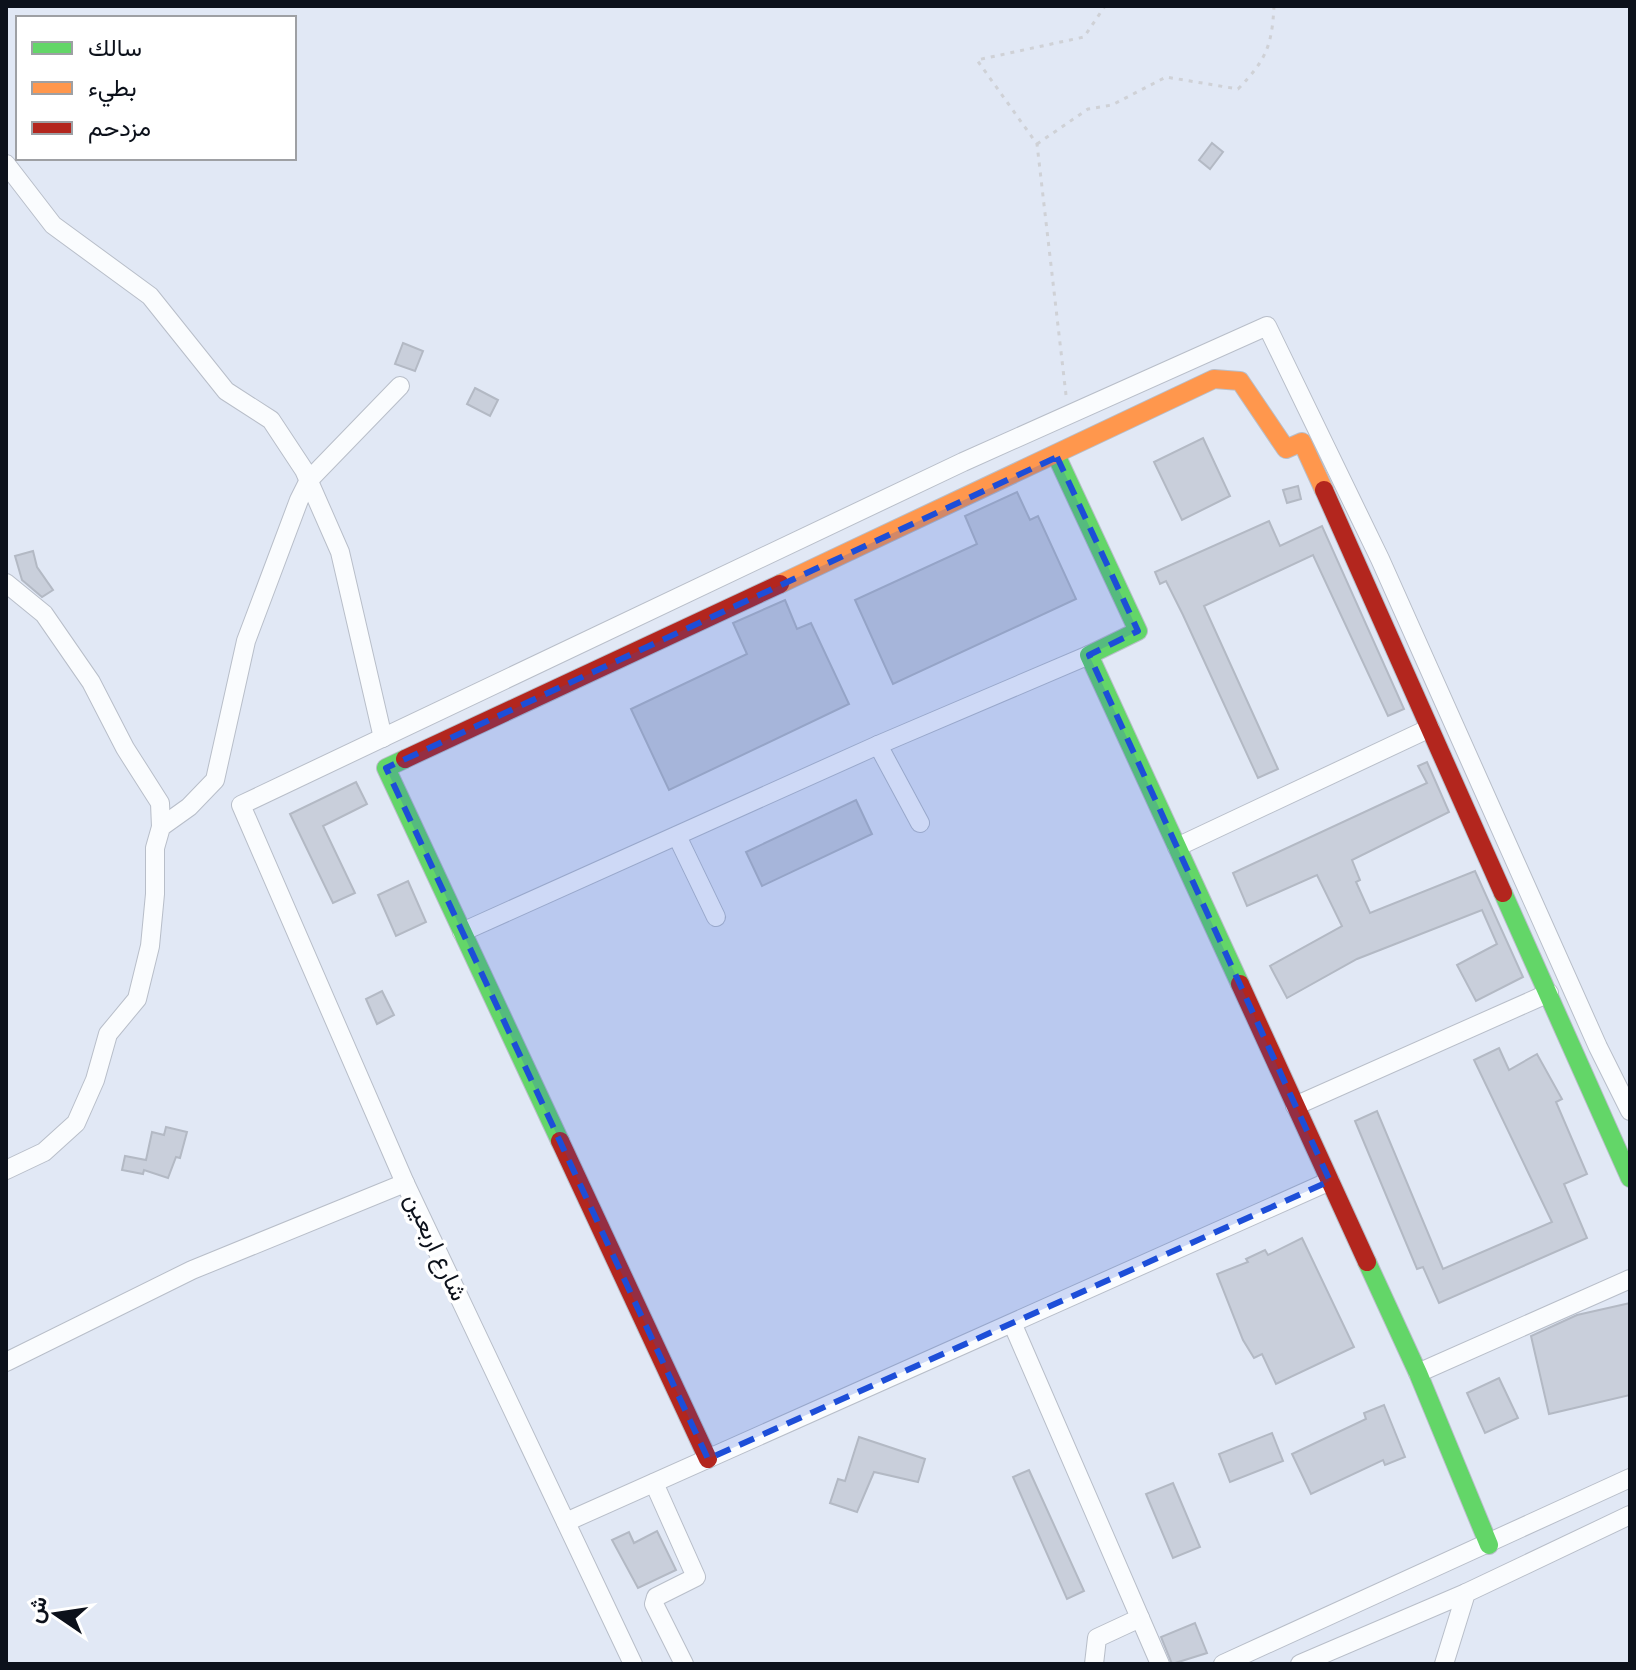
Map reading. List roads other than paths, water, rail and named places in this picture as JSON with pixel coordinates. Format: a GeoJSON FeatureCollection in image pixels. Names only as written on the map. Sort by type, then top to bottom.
{"type":"FeatureCollection","features":[{"type":"Feature","properties":{"kind":"street"},"geometry":{"type":"LineString","coordinates":[[6,164],[53,225],[150,296],[226,391],[271,420],[309,480],[340,552],[383,738]]}},
{"type":"Feature","properties":{"kind":"street"},"geometry":{"type":"LineString","coordinates":[[405,1183],[241,805],[1068,415],[1267,326],[1380,559],[1598,1047],[1630,1111]]}},
{"type":"Feature","properties":{"kind":"street"},"geometry":{"type":"LineString","coordinates":[[708,1459],[386,768],[612,659],[1057,457],[1214,379],[1240,381],[1286,449],[1302,442],[1630,1178]]}},
{"type":"Feature","properties":{"kind":"street"},"geometry":{"type":"LineString","coordinates":[[161,827],[189,807],[215,780],[246,641],[309,480],[400,386]]}},
{"type":"Feature","properties":{"kind":"street"},"geometry":{"type":"LineString","coordinates":[[462,932],[1138,631],[1057,457]]}},
{"type":"Feature","properties":{"kind":"street"},"geometry":{"type":"LineString","coordinates":[[6,583],[44,614],[91,682],[125,748],[160,803],[161,827],[155,848],[150,946],[137,999],[108,1034],[95,1080],[76,1123],[44,1152],[6,1170]]}},
{"type":"Feature","properties":{"kind":"street"},"geometry":{"type":"LineString","coordinates":[[1089,655],[1418,1373],[1489,1545]]}},
{"type":"Feature","properties":{"kind":"street"},"geometry":{"type":"LineString","coordinates":[[1177,847],[1430,728]]}},
{"type":"Feature","properties":{"kind":"street"},"geometry":{"type":"LineString","coordinates":[[878,745],[920,823]]}},
{"type":"Feature","properties":{"kind":"street"},"geometry":{"type":"LineString","coordinates":[[677,836],[716,917]]}},
{"type":"Feature","properties":{"kind":"street"},"geometry":{"type":"LineString","coordinates":[[1295,1106],[1549,993]]}},
{"type":"Feature","properties":{"kind":"street"},"geometry":{"type":"LineString","coordinates":[[566,1522],[1330,1181]]}},
{"type":"Feature","properties":{"kind":"street","name":"شارع اربعين"},"geometry":{"type":"LineString","coordinates":[[6,1362],[192,1270],[405,1183],[633,1664]]}},
{"type":"Feature","properties":{"kind":"street"},"geometry":{"type":"LineString","coordinates":[[1418,1373],[1630,1279]]}},
{"type":"Feature","properties":{"kind":"street"},"geometry":{"type":"LineString","coordinates":[[1013,1325],[1160,1664]]}},
{"type":"Feature","properties":{"kind":"street"},"geometry":{"type":"LineString","coordinates":[[1223,1664],[1630,1478]]}},
{"type":"Feature","properties":{"kind":"street"},"geometry":{"type":"LineString","coordinates":[[654,1483],[696,1577],[656,1597],[654,1604],[684,1664]]}},
{"type":"Feature","properties":{"kind":"street"},"geometry":{"type":"LineString","coordinates":[[1300,1664],[1466,1593],[1630,1515]]}},
{"type":"Feature","properties":{"kind":"street"},"geometry":{"type":"LineString","coordinates":[[1444,1664],[1466,1593]]}},
{"type":"Feature","properties":{"kind":"street"},"geometry":{"type":"LineString","coordinates":[[1094,1664],[1097,1638],[1140,1618]]}}]}
